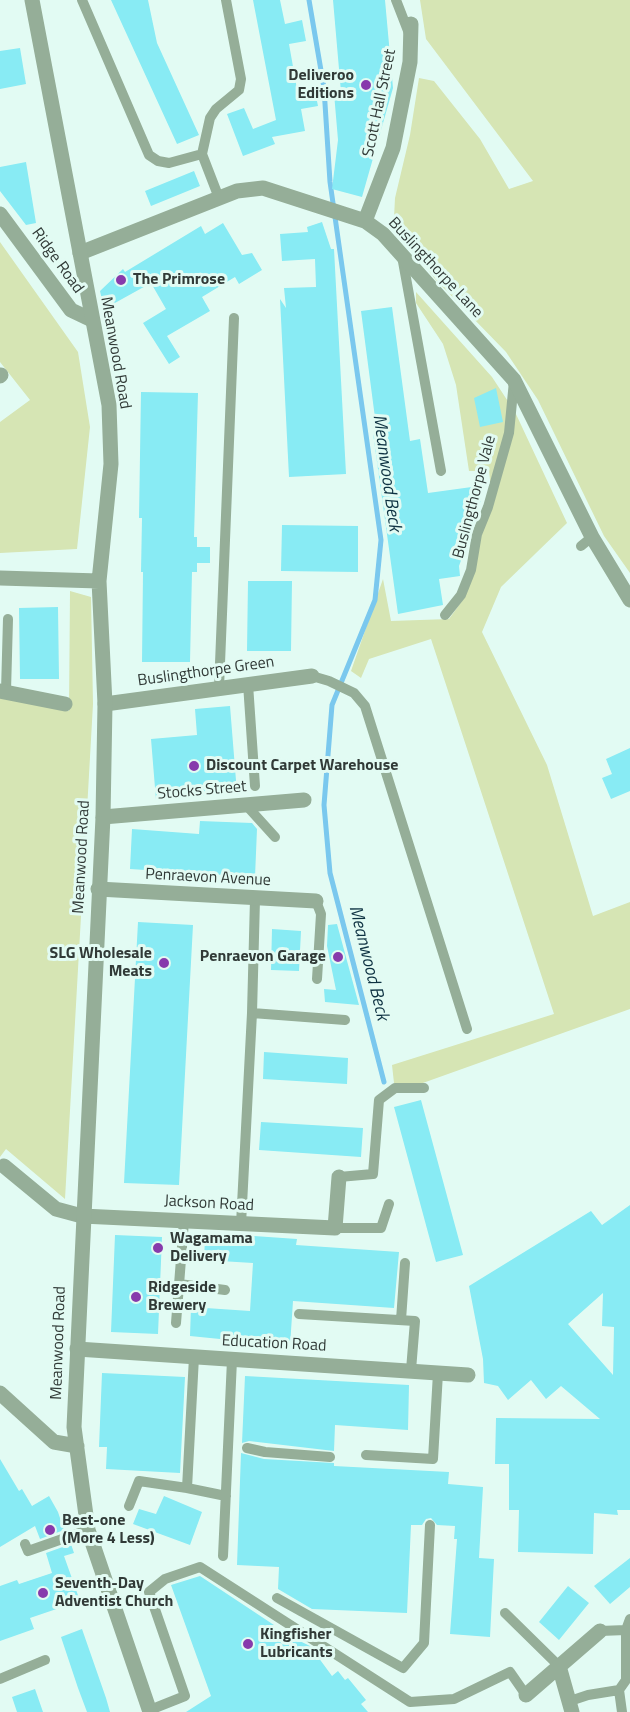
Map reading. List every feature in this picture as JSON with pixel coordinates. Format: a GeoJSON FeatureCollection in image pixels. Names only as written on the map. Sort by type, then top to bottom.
{"type":"FeatureCollection","features":[{"type":"Feature","properties":{"kind":"street","name":"Meanwood Road"},"geometry":{"type":"LineString","coordinates":[[32,0],[109,405],[109,496],[99,580],[105,704],[103,817],[82,1216],[74,1427],[88,1530],[150,1711]]}},
{"type":"Feature","properties":{"kind":"street","name":"Scott Hall Street"},"geometry":{"type":"LineString","coordinates":[[361,220],[393,148],[410,62],[411,31]]}},
{"type":"Feature","properties":{"kind":"street","name":"Buslingthorpe Lane"},"geometry":{"type":"LineString","coordinates":[[80,253],[237,190],[262,188],[361,220],[383,234],[514,380],[586,541],[630,600]]}},
{"type":"Feature","properties":{"kind":"street","name":"Ridge Road"},"geometry":{"type":"LineString","coordinates":[[0,214],[71,310],[92,321]]}},
{"type":"Feature","properties":{"kind":"street"},"geometry":{"type":"LineString","coordinates":[[0,578],[99,580]]}},
{"type":"Feature","properties":{"kind":"street","name":"Buslingthorpe Green"},"geometry":{"type":"LineString","coordinates":[[105,704],[312,676]]}},
{"type":"Feature","properties":{"kind":"street"},"geometry":{"type":"LineString","coordinates":[[3,691],[65,704]]}},
{"type":"Feature","properties":{"kind":"street","name":"Stocks Street"},"geometry":{"type":"LineString","coordinates":[[103,817],[304,800]]}},
{"type":"Feature","properties":{"kind":"street","name":"Penraevon Avenue"},"geometry":{"type":"LineString","coordinates":[[98,889],[316,901]]}},
{"type":"Feature","properties":{"kind":"street","name":"Jackson Road"},"geometry":{"type":"LineString","coordinates":[[4,1166],[56,1209],[82,1216],[335,1228]]}},
{"type":"Feature","properties":{"kind":"street"},"geometry":{"type":"LineString","coordinates":[[335,1228],[339,1177]]}},
{"type":"Feature","properties":{"kind":"street","name":"Education Road"},"geometry":{"type":"LineString","coordinates":[[77,1349],[468,1375]]}},
{"type":"Feature","properties":{"kind":"street"},"geometry":{"type":"LineString","coordinates":[[0,1393],[54,1442],[77,1446]]}},
{"type":"Feature","properties":{"kind":"street"},"geometry":{"type":"LineString","coordinates":[[526,1695],[600,1631]]}},
{"type":"Feature","properties":{"kind":"street"},"geometry":{"type":"LineString","coordinates":[[559,1666],[571,1707]]}},
{"type":"Feature","properties":{"kind":"lane"},"geometry":{"type":"LineString","coordinates":[[82,0],[149,155],[158,161],[169,163],[202,154]]}},
{"type":"Feature","properties":{"kind":"lane"},"geometry":{"type":"LineString","coordinates":[[219,198],[202,154],[210,118],[216,109],[239,90],[241,79],[226,0]]}},
{"type":"Feature","properties":{"kind":"lane"},"geometry":{"type":"LineString","coordinates":[[396,0],[411,31]]}},
{"type":"Feature","properties":{"kind":"lane"},"geometry":{"type":"LineString","coordinates":[[401,255],[441,471]]}},
{"type":"Feature","properties":{"kind":"lane"},"geometry":{"type":"LineString","coordinates":[[219,688],[234,318]]}},
{"type":"Feature","properties":{"kind":"lane","name":"Buslingthorpe Vale"},"geometry":{"type":"LineString","coordinates":[[445,615],[461,595],[471,570],[477,534],[489,507],[509,433],[514,380]]}},
{"type":"Feature","properties":{"kind":"lane"},"geometry":{"type":"LineString","coordinates":[[3,691],[8,619]]}},
{"type":"Feature","properties":{"kind":"lane"},"geometry":{"type":"LineString","coordinates":[[312,676],[354,693],[365,706],[467,1029]]}},
{"type":"Feature","properties":{"kind":"lane"},"geometry":{"type":"LineString","coordinates":[[248,684],[255,786]]}},
{"type":"Feature","properties":{"kind":"lane"},"geometry":{"type":"LineString","coordinates":[[246,805],[275,837]]}},
{"type":"Feature","properties":{"kind":"lane"},"geometry":{"type":"LineString","coordinates":[[241,1224],[252,1013],[255,899]]}},
{"type":"Feature","properties":{"kind":"lane"},"geometry":{"type":"LineString","coordinates":[[316,901],[321,914],[317,979]]}},
{"type":"Feature","properties":{"kind":"lane"},"geometry":{"type":"LineString","coordinates":[[252,1013],[345,1020]]}},
{"type":"Feature","properties":{"kind":"lane"},"geometry":{"type":"LineString","coordinates":[[339,1177],[374,1174],[379,1100],[395,1088],[424,1088]]}},
{"type":"Feature","properties":{"kind":"lane"},"geometry":{"type":"LineString","coordinates":[[335,1228],[381,1228],[389,1204]]}},
{"type":"Feature","properties":{"kind":"lane"},"geometry":{"type":"LineString","coordinates":[[176,1323],[184,1221]]}},
{"type":"Feature","properties":{"kind":"lane"},"geometry":{"type":"LineString","coordinates":[[401,1320],[405,1263]]}},
{"type":"Feature","properties":{"kind":"lane"},"geometry":{"type":"LineString","coordinates":[[179,1284],[225,1290]]}},
{"type":"Feature","properties":{"kind":"lane"},"geometry":{"type":"LineString","coordinates":[[299,1314],[415,1321],[411,1370]]}},
{"type":"Feature","properties":{"kind":"lane"},"geometry":{"type":"LineString","coordinates":[[187,1488],[194,1357]]}},
{"type":"Feature","properties":{"kind":"lane"},"geometry":{"type":"LineString","coordinates":[[223,1556],[232,1360]]}},
{"type":"Feature","properties":{"kind":"lane"},"geometry":{"type":"LineString","coordinates":[[433,1471],[438,1373]]}},
{"type":"Feature","properties":{"kind":"lane"},"geometry":{"type":"LineString","coordinates":[[228,1448],[330,1457]]}},
{"type":"Feature","properties":{"kind":"lane"},"geometry":{"type":"LineString","coordinates":[[366,1455],[433,1459]]}},
{"type":"Feature","properties":{"kind":"lane"},"geometry":{"type":"LineString","coordinates":[[129,1506],[139,1481],[226,1496]]}},
{"type":"Feature","properties":{"kind":"lane"},"geometry":{"type":"LineString","coordinates":[[277,1598],[403,1668],[424,1642],[430,1525]]}},
{"type":"Feature","properties":{"kind":"lane"},"geometry":{"type":"LineString","coordinates":[[25,1544],[27,1551],[88,1530]]}},
{"type":"Feature","properties":{"kind":"lane"},"geometry":{"type":"LineString","coordinates":[[150,1711],[185,1696],[149,1592],[165,1579],[200,1567],[410,1702],[454,1699],[510,1672],[526,1695]]}},
{"type":"Feature","properties":{"kind":"lane"},"geometry":{"type":"LineString","coordinates":[[505,1612],[559,1666]]}},
{"type":"Feature","properties":{"kind":"lane"},"geometry":{"type":"LineString","coordinates":[[600,1631],[628,1624],[626,1680],[622,1712]]}},
{"type":"Feature","properties":{"kind":"lane"},"geometry":{"type":"LineString","coordinates":[[0,1679],[45,1660]]}},
{"type":"Feature","properties":{"kind":"lane"},"geometry":{"type":"LineString","coordinates":[[571,1707],[588,1695],[623,1695]]}},
{"type":"Feature","properties":{"kind":"green space"},"geometry":{"type":"Polygon","coordinates":[[[420,0],[630,0],[630,573],[604,536],[538,400],[506,352],[435,279],[407,243],[394,218],[395,198],[410,135],[419,78],[434,81],[480,139],[509,189],[533,181],[426,39],[420,0]]]}},
{"type":"Feature","properties":{"kind":"green space"},"geometry":{"type":"Polygon","coordinates":[[[0,242],[78,352],[90,427],[77,549],[0,553],[0,422],[30,400],[0,362],[0,242]]]}},
{"type":"Feature","properties":{"kind":"green space"},"geometry":{"type":"Polygon","coordinates":[[[416,292],[492,377],[515,412],[567,523],[501,587],[482,632],[547,765],[593,916],[630,902],[630,1009],[420,1084],[394,1083],[392,1065],[554,1014],[431,639],[369,659],[361,678],[351,671],[383,579],[391,621],[449,619],[462,601],[481,536],[493,505],[489,471],[469,471],[456,385],[443,344],[416,303],[416,292]]]}},
{"type":"Feature","properties":{"kind":"green space"},"geometry":{"type":"Polygon","coordinates":[[[70,591],[91,597],[93,704],[65,1199],[6,1149],[0,1157],[0,698],[69,711],[70,591]]]}},
{"type":"Feature","properties":{"kind":"building"},"geometry":{"type":"Polygon","coordinates":[[[111,0],[148,0],[157,43],[199,135],[177,144],[111,0]]]}},
{"type":"Feature","properties":{"kind":"building"},"geometry":{"type":"Polygon","coordinates":[[[253,0],[280,0],[285,24],[302,20],[306,41],[289,44],[297,89],[314,86],[318,106],[301,109],[305,131],[272,137],[275,144],[243,156],[227,114],[244,108],[253,129],[276,120],[253,0]]]}},
{"type":"Feature","properties":{"kind":"building"},"geometry":{"type":"Polygon","coordinates":[[[333,0],[385,0],[393,88],[362,197],[332,189],[338,140],[334,93],[341,92],[333,0]]]}},
{"type":"Feature","properties":{"kind":"building"},"geometry":{"type":"Polygon","coordinates":[[[20,48],[26,84],[0,89],[0,51],[20,48]]]}},
{"type":"Feature","properties":{"kind":"building"},"geometry":{"type":"Polygon","coordinates":[[[26,162],[36,223],[26,225],[0,191],[0,167],[26,162]]]}},
{"type":"Feature","properties":{"kind":"building"},"geometry":{"type":"Polygon","coordinates":[[[194,171],[200,186],[151,206],[145,191],[194,171]]]}},
{"type":"Feature","properties":{"kind":"building"},"geometry":{"type":"Polygon","coordinates":[[[322,222],[331,249],[334,249],[346,474],[289,477],[280,299],[286,308],[284,288],[316,287],[315,259],[282,261],[280,234],[308,232],[307,227],[322,222]]]}},
{"type":"Feature","properties":{"kind":"building"},"geometry":{"type":"Polygon","coordinates":[[[223,223],[242,255],[252,253],[262,270],[239,284],[235,277],[202,297],[210,311],[167,336],[180,357],[169,364],[143,323],[166,309],[151,283],[104,309],[100,291],[123,269],[125,272],[201,226],[205,234],[223,223]]]}},
{"type":"Feature","properties":{"kind":"building"},"geometry":{"type":"Polygon","coordinates":[[[392,307],[410,441],[420,439],[428,493],[479,486],[481,502],[474,503],[476,518],[459,566],[460,576],[439,579],[443,605],[398,614],[373,433],[377,433],[361,311],[392,307]]]}},
{"type":"Feature","properties":{"kind":"building"},"geometry":{"type":"Polygon","coordinates":[[[496,388],[503,422],[480,427],[474,398],[496,388]]]}},
{"type":"Feature","properties":{"kind":"building"},"geometry":{"type":"Polygon","coordinates":[[[141,392],[198,393],[194,537],[197,537],[197,547],[210,547],[210,563],[197,563],[197,572],[192,572],[190,662],[142,662],[142,518],[139,518],[141,392]]]}},
{"type":"Feature","properties":{"kind":"building"},"geometry":{"type":"Polygon","coordinates":[[[282,525],[358,526],[358,572],[281,571],[282,525]]]}},
{"type":"Feature","properties":{"kind":"building"},"geometry":{"type":"Polygon","coordinates":[[[248,581],[292,581],[291,651],[247,651],[248,581]]]}},
{"type":"Feature","properties":{"kind":"building"},"geometry":{"type":"Polygon","coordinates":[[[58,607],[59,679],[20,679],[19,608],[58,607]]]}},
{"type":"Feature","properties":{"kind":"building","name":"Discount Carpet Warehouse"},"geometry":{"type":"Polygon","coordinates":[[[230,706],[237,793],[156,800],[151,739],[197,735],[195,709],[230,706]]]}},
{"type":"Feature","properties":{"kind":"building"},"geometry":{"type":"Polygon","coordinates":[[[630,748],[630,791],[611,799],[602,778],[612,774],[606,759],[630,748]]]}},
{"type":"Feature","properties":{"kind":"building"},"geometry":{"type":"Polygon","coordinates":[[[200,821],[252,823],[257,829],[255,877],[130,869],[132,829],[199,834],[200,821]]]}},
{"type":"Feature","properties":{"kind":"building"},"geometry":{"type":"Polygon","coordinates":[[[138,922],[193,925],[179,1185],[124,1183],[138,922]]]}},
{"type":"Feature","properties":{"kind":"building","name":"Penraevon Garage"},"geometry":{"type":"Polygon","coordinates":[[[337,924],[359,1005],[325,1002],[324,989],[336,990],[327,946],[328,925],[337,924]]]}},
{"type":"Feature","properties":{"kind":"building"},"geometry":{"type":"Polygon","coordinates":[[[272,929],[301,931],[299,971],[271,970],[272,929]]]}},
{"type":"Feature","properties":{"kind":"building"},"geometry":{"type":"Polygon","coordinates":[[[264,1052],[348,1058],[347,1084],[263,1079],[264,1052]]]}},
{"type":"Feature","properties":{"kind":"building"},"geometry":{"type":"Polygon","coordinates":[[[421,1100],[463,1255],[436,1262],[394,1107],[421,1100]]]}},
{"type":"Feature","properties":{"kind":"building"},"geometry":{"type":"Polygon","coordinates":[[[261,1122],[363,1128],[361,1157],[259,1150],[261,1122]]]}},
{"type":"Feature","properties":{"kind":"building"},"geometry":{"type":"Polygon","coordinates":[[[630,1205],[630,1510],[617,1510],[618,1515],[594,1513],[593,1554],[518,1552],[519,1510],[509,1510],[509,1464],[495,1464],[496,1418],[600,1419],[561,1386],[546,1399],[531,1380],[508,1400],[498,1386],[484,1383],[483,1359],[469,1286],[591,1211],[602,1225],[630,1205]],[[603,1293],[568,1324],[613,1375],[614,1327],[602,1326],[603,1293]]]}},
{"type":"Feature","properties":{"kind":"building"},"geometry":{"type":"Polygon","coordinates":[[[115,1235],[162,1237],[158,1334],[111,1332],[115,1235]]]}},
{"type":"Feature","properties":{"kind":"building"},"geometry":{"type":"Polygon","coordinates":[[[254,1236],[297,1239],[296,1245],[399,1252],[394,1308],[293,1301],[290,1346],[190,1336],[191,1307],[250,1311],[253,1263],[204,1260],[205,1238],[254,1241],[254,1236]]]}},
{"type":"Feature","properties":{"kind":"building"},"geometry":{"type":"Polygon","coordinates":[[[102,1373],[185,1377],[180,1473],[106,1469],[107,1447],[99,1447],[102,1373]]]}},
{"type":"Feature","properties":{"kind":"building"},"geometry":{"type":"Polygon","coordinates":[[[245,1376],[409,1385],[408,1430],[335,1425],[334,1451],[249,1441],[242,1443],[245,1376]]]}},
{"type":"Feature","properties":{"kind":"building"},"geometry":{"type":"Polygon","coordinates":[[[241,1453],[264,1459],[334,1463],[334,1466],[449,1472],[448,1484],[483,1487],[479,1558],[494,1559],[490,1637],[450,1634],[457,1539],[454,1539],[455,1526],[437,1525],[431,1518],[426,1519],[422,1525],[411,1525],[407,1613],[312,1609],[278,1589],[279,1567],[237,1565],[241,1453]]]}},
{"type":"Feature","properties":{"kind":"building"},"geometry":{"type":"Polygon","coordinates":[[[0,1459],[19,1491],[22,1489],[32,1506],[49,1496],[64,1530],[40,1539],[35,1526],[0,1547],[0,1459]]]}},
{"type":"Feature","properties":{"kind":"building"},"geometry":{"type":"Polygon","coordinates":[[[164,1496],[202,1512],[190,1545],[133,1524],[139,1509],[156,1514],[164,1496]]]}},
{"type":"Feature","properties":{"kind":"building","name":"Seventh-Day Adventist Church"},"geometry":{"type":"Polygon","coordinates":[[[71,1544],[74,1553],[64,1556],[80,1601],[30,1618],[34,1629],[0,1641],[0,1586],[17,1580],[19,1584],[52,1573],[46,1553],[71,1544]]]}},
{"type":"Feature","properties":{"kind":"building"},"geometry":{"type":"Polygon","coordinates":[[[630,1558],[630,1587],[610,1604],[594,1586],[630,1558]]]}},
{"type":"Feature","properties":{"kind":"building","name":"Kingfisher Lubricants"},"geometry":{"type":"Polygon","coordinates":[[[200,1576],[274,1625],[271,1627],[310,1646],[332,1676],[338,1671],[345,1680],[348,1678],[366,1700],[361,1704],[368,1712],[186,1712],[211,1696],[171,1585],[200,1576]]]}},
{"type":"Feature","properties":{"kind":"building"},"geometry":{"type":"Polygon","coordinates":[[[568,1586],[589,1603],[559,1640],[539,1622],[568,1586]]]}},
{"type":"Feature","properties":{"kind":"building"},"geometry":{"type":"Polygon","coordinates":[[[82,1629],[110,1712],[87,1712],[78,1688],[61,1637],[82,1629]]]}},
{"type":"Feature","properties":{"kind":"building"},"geometry":{"type":"Polygon","coordinates":[[[35,1689],[43,1712],[17,1712],[12,1697],[35,1689]]]}},
{"type":"Feature","properties":{"kind":"waterway","name":"Meanwood Beck"},"geometry":{"type":"LineString","coordinates":[[309,0],[324,88],[330,182],[381,540],[375,600],[332,705],[324,805],[330,873],[384,1082]]}},
{"type":"Feature","properties":{"kind":"place","name":"Deliveroo Editions"},"geometry":{"type":"Point","coordinates":[366,85]}},
{"type":"Feature","properties":{"kind":"place","name":"The Primrose"},"geometry":{"type":"Point","coordinates":[121,280]}},
{"type":"Feature","properties":{"kind":"place","name":"Discount Carpet Warehouse"},"geometry":{"type":"Point","coordinates":[194,766]}},
{"type":"Feature","properties":{"kind":"place","name":"Penraevon Garage"},"geometry":{"type":"Point","coordinates":[338,957]}},
{"type":"Feature","properties":{"kind":"place","name":"SLG Wholesale Meats"},"geometry":{"type":"Point","coordinates":[164,963]}},
{"type":"Feature","properties":{"kind":"place","name":"Wagamama Delivery"},"geometry":{"type":"Point","coordinates":[158,1248]}},
{"type":"Feature","properties":{"kind":"place","name":"Ridgeside Brewery"},"geometry":{"type":"Point","coordinates":[136,1297]}},
{"type":"Feature","properties":{"kind":"place","name":"Best-one (More 4 Less)"},"geometry":{"type":"Point","coordinates":[50,1530]}},
{"type":"Feature","properties":{"kind":"place","name":"Seventh-Day Adventist Church"},"geometry":{"type":"Point","coordinates":[43,1593]}},
{"type":"Feature","properties":{"kind":"place","name":"Kingfisher Lubricants"},"geometry":{"type":"Point","coordinates":[248,1644]}}]}
